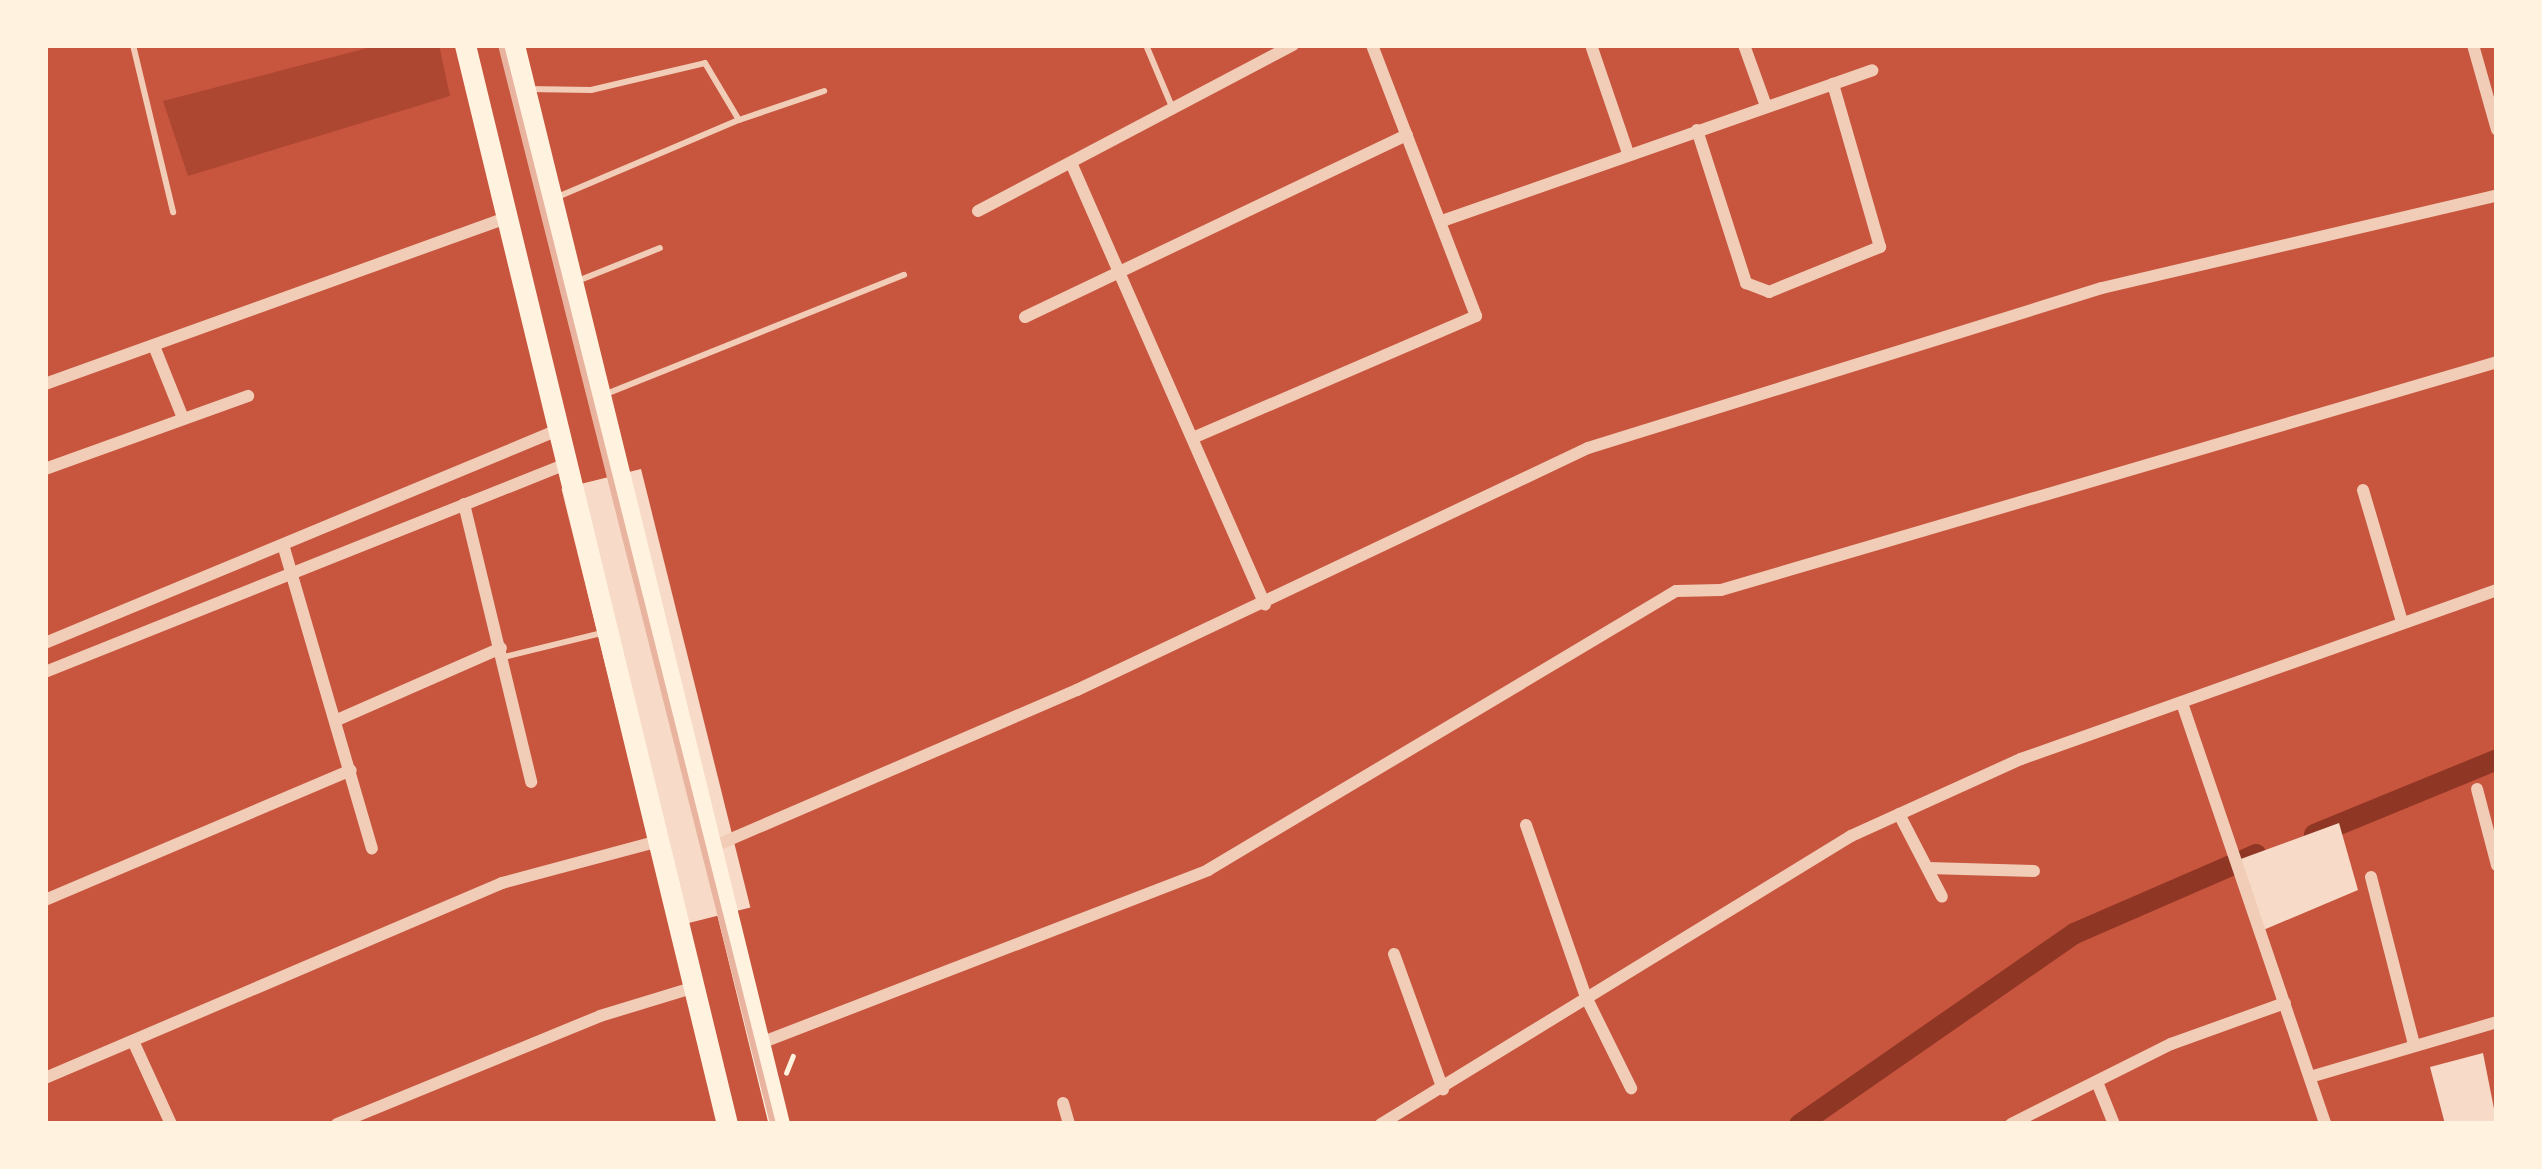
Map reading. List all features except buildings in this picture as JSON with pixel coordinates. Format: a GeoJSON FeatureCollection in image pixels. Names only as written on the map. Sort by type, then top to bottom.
{"type":"FeatureCollection","features":[{"type":"Feature","properties":{"kind":"main road"},"geometry":{"type":"LineString","coordinates":[[465,45],[727,1124]]}},
{"type":"Feature","properties":{"kind":"main road"},"geometry":{"type":"LineString","coordinates":[[514,45],[778,1124]]}},
{"type":"Feature","properties":{"kind":"street"},"geometry":{"type":"LineString","coordinates":[[978,212],[1293,45]]}},
{"type":"Feature","properties":{"kind":"street"},"geometry":{"type":"LineString","coordinates":[[1195,436],[1468,324],[1477,305],[1372,45]]}},
{"type":"Feature","properties":{"kind":"street"},"geometry":{"type":"LineString","coordinates":[[1591,45],[1628,152]]}},
{"type":"Feature","properties":{"kind":"street"},"geometry":{"type":"LineString","coordinates":[[1744,45],[1766,106]]}},
{"type":"Feature","properties":{"kind":"street"},"geometry":{"type":"LineString","coordinates":[[2474,45],[2497,130]]}},
{"type":"Feature","properties":{"kind":"street"},"geometry":{"type":"LineString","coordinates":[[1442,221],[1872,70]]}},
{"type":"Feature","properties":{"kind":"street"},"geometry":{"type":"LineString","coordinates":[[1696,130],[1746,283],[1768,292],[1880,247],[1832,84]]}},
{"type":"Feature","properties":{"kind":"street"},"geometry":{"type":"LineString","coordinates":[[1025,317],[1407,134]]}},
{"type":"Feature","properties":{"kind":"street"},"geometry":{"type":"LineString","coordinates":[[1072,165],[1265,604]]}},
{"type":"Feature","properties":{"kind":"street"},"geometry":{"type":"LineString","coordinates":[[710,848],[1265,604],[1588,448],[2102,288],[2497,195]]}},
{"type":"Feature","properties":{"kind":"street"},"geometry":{"type":"LineString","coordinates":[[45,384],[506,218]]}},
{"type":"Feature","properties":{"kind":"street"},"geometry":{"type":"LineString","coordinates":[[154,346],[183,418]]}},
{"type":"Feature","properties":{"kind":"street"},"geometry":{"type":"LineString","coordinates":[[758,1044],[1208,870],[1676,590],[1721,590],[2497,362]]}},
{"type":"Feature","properties":{"kind":"street"},"geometry":{"type":"LineString","coordinates":[[45,469],[248,397]]}},
{"type":"Feature","properties":{"kind":"street"},"geometry":{"type":"LineString","coordinates":[[45,643],[284,548],[558,430]]}},
{"type":"Feature","properties":{"kind":"street"},"geometry":{"type":"LineString","coordinates":[[45,673],[566,464]]}},
{"type":"Feature","properties":{"kind":"street"},"geometry":{"type":"LineString","coordinates":[[2363,490],[2401,618]]}},
{"type":"Feature","properties":{"kind":"street"},"geometry":{"type":"LineString","coordinates":[[464,505],[532,782]]}},
{"type":"Feature","properties":{"kind":"street"},"geometry":{"type":"LineString","coordinates":[[284,548],[373,848]]}},
{"type":"Feature","properties":{"kind":"street"},"geometry":{"type":"LineString","coordinates":[[1381,1124],[1899,814],[2021,759],[2401,618],[2497,590]]}},
{"type":"Feature","properties":{"kind":"street"},"geometry":{"type":"LineString","coordinates":[[337,720],[503,652]]}},
{"type":"Feature","properties":{"kind":"street"},"geometry":{"type":"LineString","coordinates":[[2182,703],[2325,1124]]}},
{"type":"Feature","properties":{"kind":"street"},"geometry":{"type":"LineString","coordinates":[[45,900],[352,770]]}},
{"type":"Feature","properties":{"kind":"street"},"geometry":{"type":"LineString","coordinates":[[2477,789],[2497,865]]}},
{"type":"Feature","properties":{"kind":"street"},"geometry":{"type":"LineString","coordinates":[[1899,814],[1942,897]]}},
{"type":"Feature","properties":{"kind":"street"},"geometry":{"type":"LineString","coordinates":[[1526,825],[1586,998],[1631,1088]]}},
{"type":"Feature","properties":{"kind":"street"},"geometry":{"type":"LineString","coordinates":[[45,1078],[502,883],[655,842]]}},
{"type":"Feature","properties":{"kind":"street"},"geometry":{"type":"LineString","coordinates":[[1928,868],[2034,871]]}},
{"type":"Feature","properties":{"kind":"street"},"geometry":{"type":"LineString","coordinates":[[2371,877],[2414,1044]]}},
{"type":"Feature","properties":{"kind":"street"},"geometry":{"type":"LineString","coordinates":[[1394,954],[1443,1089]]}},
{"type":"Feature","properties":{"kind":"street"},"geometry":{"type":"LineString","coordinates":[[338,1124],[600,1016],[692,988]]}},
{"type":"Feature","properties":{"kind":"street"},"geometry":{"type":"LineString","coordinates":[[2011,1124],[2171,1044],[2284,1003]]}},
{"type":"Feature","properties":{"kind":"street"},"geometry":{"type":"LineString","coordinates":[[2310,1077],[2497,1022]]}},
{"type":"Feature","properties":{"kind":"street"},"geometry":{"type":"LineString","coordinates":[[134,1041],[170,1124]]}},
{"type":"Feature","properties":{"kind":"street"},"geometry":{"type":"LineString","coordinates":[[2097,1082],[2114,1124]]}},
{"type":"Feature","properties":{"kind":"street"},"geometry":{"type":"LineString","coordinates":[[1063,1103],[1069,1124]]}},
{"type":"Feature","properties":{"kind":"lane"},"geometry":{"type":"LineString","coordinates":[[133,45],[173,212]]}},
{"type":"Feature","properties":{"kind":"lane"},"geometry":{"type":"LineString","coordinates":[[1145,45],[1174,110]]}},
{"type":"Feature","properties":{"kind":"lane"},"geometry":{"type":"LineString","coordinates":[[525,89],[591,90],[699,62],[713,69],[740,120]]}},
{"type":"Feature","properties":{"kind":"lane"},"geometry":{"type":"LineString","coordinates":[[553,199],[740,120],[824,91]]}},
{"type":"Feature","properties":{"kind":"lane"},"geometry":{"type":"LineString","coordinates":[[573,282],[660,248]]}},
{"type":"Feature","properties":{"kind":"lane"},"geometry":{"type":"LineString","coordinates":[[601,396],[904,275]]}},
{"type":"Feature","properties":{"kind":"lane"},"geometry":{"type":"LineString","coordinates":[[503,652],[605,632]]}},
{"type":"Feature","properties":{"kind":"path"},"geometry":{"type":"LineString","coordinates":[[791,1072],[793,1056]]}},
{"type":"Feature","properties":{"kind":"shaded area"},"geometry":{"type":"Polygon","coordinates":[[[379,45],[439,45],[450,96],[188,176],[163,101],[379,45]]]}},
{"type":"Feature","properties":{"kind":"waterway"},"geometry":{"type":"LineString","coordinates":[[2314,834],[2497,759]]}},
{"type":"Feature","properties":{"kind":"waterway"},"geometry":{"type":"LineString","coordinates":[[1799,1124],[2074,933],[2256,854]]}},
{"type":"Feature","properties":{"kind":"railway"},"geometry":{"type":"LineString","coordinates":[[501,45],[773,1124]]}}]}
